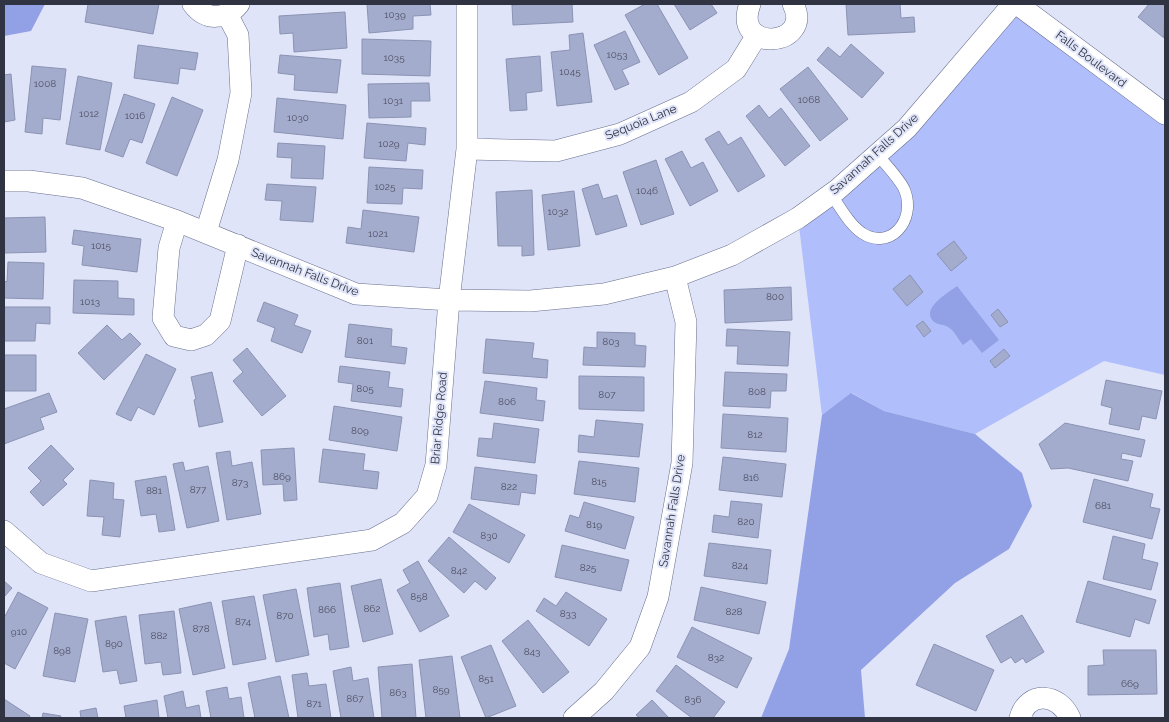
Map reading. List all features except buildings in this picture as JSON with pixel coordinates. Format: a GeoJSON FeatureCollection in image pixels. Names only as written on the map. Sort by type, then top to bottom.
{"type":"FeatureCollection","features":[{"type":"Feature","properties":{"kind":"street"},"geometry":{"type":"LineString","coordinates":[[193,4],[201,12],[209,16],[218,17],[233,9],[238,34],[241,93],[228,160],[206,232]]}},
{"type":"Feature","properties":{"kind":"street","name":"Briar Ridge Road"},"geometry":{"type":"LineString","coordinates":[[4,531],[41,563],[91,581],[372,540],[402,523],[427,496],[436,465],[449,300],[467,149],[467,4]]}},
{"type":"Feature","properties":{"kind":"street"},"geometry":{"type":"LineString","coordinates":[[750,4],[747,13],[751,30],[757,35],[772,40],[786,35],[795,23],[796,15],[793,4]]}},
{"type":"Feature","properties":{"kind":"street","name":"Savannah Falls Drive"},"geometry":{"type":"LineString","coordinates":[[4,181],[29,181],[82,188],[206,232],[356,294],[449,300],[530,301],[604,294],[675,277],[732,255],[798,218],[831,194],[907,128],[1013,4]]}},
{"type":"Feature","properties":{"kind":"street","name":"Falls Boulevard"},"geometry":{"type":"LineString","coordinates":[[1017,4],[1165,114]]}},
{"type":"Feature","properties":{"kind":"street","name":"Sequoia Lane"},"geometry":{"type":"LineString","coordinates":[[467,149],[556,151],[620,134],[690,102],[736,70],[757,35]]}},
{"type":"Feature","properties":{"kind":"street"},"geometry":{"type":"LineString","coordinates":[[177,221],[169,248],[163,318],[174,336],[191,340],[206,335],[220,322],[238,245]]}},
{"type":"Feature","properties":{"kind":"street","name":"Savannah Falls Drive"},"geometry":{"type":"LineString","coordinates":[[574,718],[604,691],[640,647],[658,597],[682,463],[686,322],[675,277]]}},
{"type":"Feature","properties":{"kind":"street"},"geometry":{"type":"LineString","coordinates":[[1020,718],[1028,705],[1035,700],[1044,698],[1060,703],[1070,718]]}},
{"type":"Feature","properties":{"kind":"lane"},"geometry":{"type":"LineString","coordinates":[[831,194],[852,224],[863,234],[876,238],[888,236],[897,231],[904,223],[909,208],[904,190],[877,154]]}},
{"type":"Feature","properties":{"kind":"shaded area"},"geometry":{"type":"Polygon","coordinates":[[[4,4],[45,4],[31,31],[4,36],[4,4]]]}},
{"type":"Feature","properties":{"kind":"shaded area"},"geometry":{"type":"Polygon","coordinates":[[[1013,4],[1165,114],[1165,375],[1104,361],[975,434],[884,411],[852,393],[822,415],[798,218],[837,190],[1013,4]]]}},
{"type":"Feature","properties":{"kind":"shaded area"},"geometry":{"type":"Polygon","coordinates":[[[957,286],[999,340],[982,353],[971,339],[963,345],[950,328],[933,321],[930,316],[930,311],[937,301],[957,286]]]}},
{"type":"Feature","properties":{"kind":"shaded area"},"geometry":{"type":"Polygon","coordinates":[[[851,393],[884,411],[975,434],[1022,473],[1032,506],[1009,549],[955,583],[861,670],[865,718],[761,718],[789,649],[822,415],[851,393]]]}}]}
